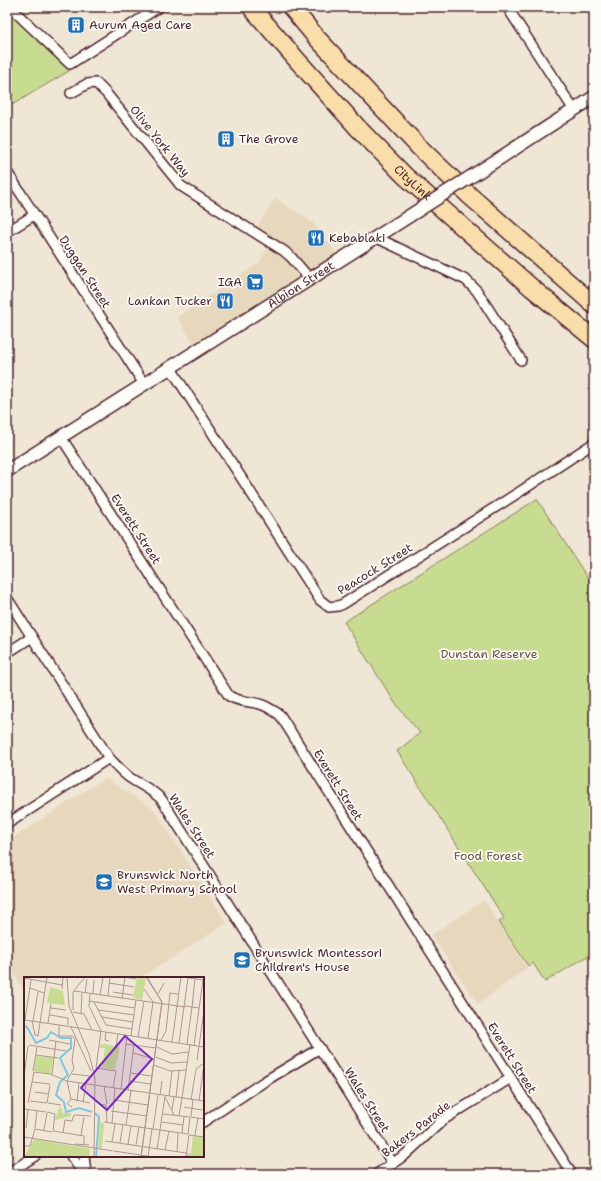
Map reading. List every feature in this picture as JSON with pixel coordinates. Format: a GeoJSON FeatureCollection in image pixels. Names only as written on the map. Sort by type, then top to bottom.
{"type":"FeatureCollection","features":[{"type":"Feature","properties":{"kind":"highway","name":"CityLink"},"geometry":{"type":"LineString","coordinates":[[251,7],[296,60],[358,128],[405,176],[532,288],[592,338]]}},
{"type":"Feature","properties":{"kind":"highway"},"geometry":{"type":"LineString","coordinates":[[291,7],[337,60],[419,147],[470,196],[594,305]]}},
{"type":"Feature","properties":{"kind":"highway"},"geometry":{"type":"LineString","coordinates":[[530,249],[594,292]]}},
{"type":"Feature","properties":{"kind":"street"},"geometry":{"type":"LineString","coordinates":[[10,7],[70,64],[159,7]]}},
{"type":"Feature","properties":{"kind":"street"},"geometry":{"type":"LineString","coordinates":[[507,7],[574,110]]}},
{"type":"Feature","properties":{"kind":"street","name":"Olive York Way"},"geometry":{"type":"LineString","coordinates":[[71,93],[87,84],[96,82],[177,183],[284,251],[310,279]]}},
{"type":"Feature","properties":{"kind":"street","name":"Albion Street"},"geometry":{"type":"LineString","coordinates":[[7,471],[594,98]]}},
{"type":"Feature","properties":{"kind":"street","name":"Duggan Street"},"geometry":{"type":"LineString","coordinates":[[7,172],[144,384]]}},
{"type":"Feature","properties":{"kind":"street"},"geometry":{"type":"LineString","coordinates":[[7,232],[34,215]]}},
{"type":"Feature","properties":{"kind":"street"},"geometry":{"type":"LineString","coordinates":[[375,237],[466,280],[477,291],[521,360]]}},
{"type":"Feature","properties":{"kind":"street","name":"Peacock Street"},"geometry":{"type":"LineString","coordinates":[[170,367],[320,600],[329,607],[343,604],[594,443]]}},
{"type":"Feature","properties":{"kind":"street","name":"Everett Street"},"geometry":{"type":"LineString","coordinates":[[61,437],[229,696],[241,701],[262,704],[280,715],[572,1174]]}},
{"type":"Feature","properties":{"kind":"street","name":"Wales Street"},"geometry":{"type":"LineString","coordinates":[[7,598],[109,758],[120,770],[162,800],[393,1164]]}},
{"type":"Feature","properties":{"kind":"street"},"geometry":{"type":"LineString","coordinates":[[7,653],[32,637]]}},
{"type":"Feature","properties":{"kind":"street"},"geometry":{"type":"LineString","coordinates":[[7,824],[109,758]]}},
{"type":"Feature","properties":{"kind":"street"},"geometry":{"type":"LineString","coordinates":[[204,1121],[259,1085],[320,1048]]}},
{"type":"Feature","properties":{"kind":"street","name":"Bakers Parade"},"geometry":{"type":"LineString","coordinates":[[377,1174],[405,1155],[443,1120],[511,1078]]}},
{"type":"Feature","properties":{"kind":"street"},"geometry":{"type":"LineString","coordinates":[[7,1174],[33,1157]]}},
{"type":"Feature","properties":{"kind":"street"},"geometry":{"type":"LineString","coordinates":[[72,1157],[85,1174]]}},
{"type":"Feature","properties":{"kind":"street"},"geometry":{"type":"LineString","coordinates":[[84,1157],[85,1174]]}},
{"type":"Feature","properties":{"kind":"shaded area"},"geometry":{"type":"Polygon","coordinates":[[[275,198],[312,222],[337,254],[195,345],[177,317],[259,263],[270,245],[253,233],[275,198]]]}},
{"type":"Feature","properties":{"kind":"shaded area","name":"Brunswick North West Primary School"},"geometry":{"type":"Polygon","coordinates":[[[105,778],[154,809],[227,923],[142,977],[24,977],[24,990],[11,969],[7,967],[7,842],[105,778]]]}},
{"type":"Feature","properties":{"kind":"shaded area"},"geometry":{"type":"Polygon","coordinates":[[[484,900],[527,968],[478,1004],[431,935],[484,900]]]}},
{"type":"Feature","properties":{"kind":"green space"},"geometry":{"type":"Polygon","coordinates":[[[7,11],[69,71],[7,108],[7,11]]]}},
{"type":"Feature","properties":{"kind":"green space","name":"Dunstan Reserve"},"geometry":{"type":"Polygon","coordinates":[[[537,499],[594,588],[594,952],[545,982],[533,963],[528,966],[499,922],[504,918],[397,751],[420,733],[395,703],[344,622],[537,499]]]}},
{"type":"Feature","properties":{"kind":"place","name":"Aurum Aged Care"},"geometry":{"type":"Point","coordinates":[76,25]}},
{"type":"Feature","properties":{"kind":"place","name":"The Grove"},"geometry":{"type":"Point","coordinates":[226,139]}},
{"type":"Feature","properties":{"kind":"place","name":"Kebablaki"},"geometry":{"type":"Point","coordinates":[316,238]}},
{"type":"Feature","properties":{"kind":"place","name":"IGA"},"geometry":{"type":"Point","coordinates":[255,282]}},
{"type":"Feature","properties":{"kind":"place","name":"Lankan Tucker"},"geometry":{"type":"Point","coordinates":[225,301]}},
{"type":"Feature","properties":{"kind":"place","name":"Brunswick North West Primary School"},"geometry":{"type":"Point","coordinates":[104,882]}},
{"type":"Feature","properties":{"kind":"place","name":"Brunswick Montessori Children's House"},"geometry":{"type":"Point","coordinates":[242,960]}},
{"type":"Feature","properties":{"kind":"park label","name":"Food Forest"},"geometry":{"type":"Point","coordinates":[488,856]}}]}
